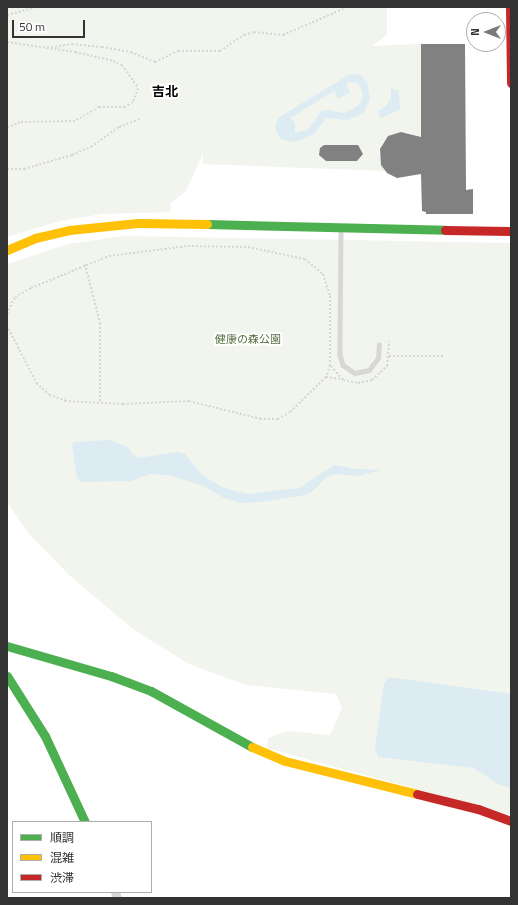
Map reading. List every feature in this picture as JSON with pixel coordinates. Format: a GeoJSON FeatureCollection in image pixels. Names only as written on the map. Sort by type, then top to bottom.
{"type":"FeatureCollection","features":[{"type":"Feature","properties":{"kind":"street"},"geometry":{"type":"LineString","coordinates":[[510,7],[511,83]]}},
{"type":"Feature","properties":{"kind":"street"},"geometry":{"type":"LineString","coordinates":[[7,250],[35,238],[110,225],[342,227],[511,231]]}},
{"type":"Feature","properties":{"kind":"street"},"geometry":{"type":"LineString","coordinates":[[7,646],[111,676],[151,691],[243,743],[285,761],[478,809],[511,821]]}},
{"type":"Feature","properties":{"kind":"street"},"geometry":{"type":"LineString","coordinates":[[7,676],[45,736],[86,821]]}},
{"type":"Feature","properties":{"kind":"lane"},"geometry":{"type":"LineString","coordinates":[[342,227],[340,355],[343,365],[355,373],[369,370],[378,358],[379,344]]}},
{"type":"Feature","properties":{"kind":"path"},"geometry":{"type":"LineString","coordinates":[[7,15],[37,7]]}},
{"type":"Feature","properties":{"kind":"path"},"geometry":{"type":"LineString","coordinates":[[47,48],[72,44],[102,46],[131,52],[155,62],[178,51],[220,51],[244,35],[254,32],[283,35],[348,7]]}},
{"type":"Feature","properties":{"kind":"path"},"geometry":{"type":"LineString","coordinates":[[7,42],[75,52],[122,65],[138,88],[133,102],[125,107],[92,109],[84,117],[75,120],[20,122],[7,128]]}},
{"type":"Feature","properties":{"kind":"path"},"geometry":{"type":"LineString","coordinates":[[7,169],[24,169],[72,155],[91,147],[118,127],[140,119]]}},
{"type":"Feature","properties":{"kind":"path"},"geometry":{"type":"LineString","coordinates":[[7,314],[15,297],[85,264],[109,256],[217,244],[248,246],[305,259],[318,268],[329,289],[330,365],[326,377],[290,412],[278,419],[261,419],[189,401],[123,404],[66,401],[43,390],[37,384],[7,326]]}},
{"type":"Feature","properties":{"kind":"path"},"geometry":{"type":"LineString","coordinates":[[85,264],[100,323],[100,402]]}},
{"type":"Feature","properties":{"kind":"path"},"geometry":{"type":"LineString","coordinates":[[389,356],[444,356]]}},
{"type":"Feature","properties":{"kind":"path"},"geometry":{"type":"LineString","coordinates":[[326,377],[343,380]]}},
{"type":"Feature","properties":{"kind":"green space"},"geometry":{"type":"Polygon","coordinates":[[[7,7],[387,7],[387,35],[372,46],[421,44],[421,138],[406,132],[388,136],[382,144],[379,154],[386,171],[203,164],[203,154],[186,191],[171,203],[170,212],[102,214],[60,221],[7,237],[7,7]]]}},
{"type":"Feature","properties":{"kind":"green space","name":"健康の森公園"},"geometry":{"type":"Polygon","coordinates":[[[123,236],[511,243],[511,815],[267,748],[268,738],[287,731],[330,735],[342,708],[336,694],[246,685],[189,664],[134,630],[69,575],[28,533],[7,502],[7,264],[68,244],[123,236]]]}},
{"type":"Feature","properties":{"kind":"shaded area"},"geometry":{"type":"Polygon","coordinates":[[[350,74],[360,75],[367,82],[370,99],[364,113],[348,120],[326,118],[315,133],[302,140],[290,142],[280,138],[275,128],[278,118],[350,74]],[[349,82],[346,84],[350,92],[338,99],[334,91],[290,118],[295,123],[295,133],[309,129],[321,111],[329,110],[344,113],[358,106],[363,98],[361,88],[358,83],[349,82]]]}},
{"type":"Feature","properties":{"kind":"shaded area"},"geometry":{"type":"Polygon","coordinates":[[[391,88],[399,91],[400,110],[380,118],[378,111],[386,106],[391,98],[391,88]]]}},
{"type":"Feature","properties":{"kind":"shaded area"},"geometry":{"type":"Polygon","coordinates":[[[109,440],[128,447],[132,454],[139,458],[177,452],[185,454],[202,475],[224,488],[248,494],[299,488],[334,465],[356,469],[381,470],[358,476],[337,474],[328,476],[312,492],[305,495],[262,502],[241,503],[224,498],[204,486],[168,475],[150,474],[130,481],[82,482],[77,478],[72,446],[74,442],[109,440]]]}},
{"type":"Feature","properties":{"kind":"shaded area"},"geometry":{"type":"Polygon","coordinates":[[[389,677],[511,694],[511,788],[498,784],[474,768],[378,757],[375,747],[384,683],[389,677]]]}},
{"type":"Feature","properties":{"kind":"building"},"geometry":{"type":"Polygon","coordinates":[[[421,44],[465,44],[466,190],[473,189],[473,214],[426,214],[426,212],[422,211],[421,174],[397,178],[387,173],[381,165],[380,149],[388,136],[401,132],[421,137],[421,44]]]}},
{"type":"Feature","properties":{"kind":"building"},"geometry":{"type":"Polygon","coordinates":[[[324,145],[358,145],[363,154],[357,161],[326,161],[319,155],[320,148],[324,145]]]}},
{"type":"Feature","properties":{"kind":"traffic: fast"},"geometry":{"type":"LineString","coordinates":[[207,224],[445,230]]}},
{"type":"Feature","properties":{"kind":"traffic: fast"},"geometry":{"type":"LineString","coordinates":[[7,646],[111,676],[151,691],[252,747]]}},
{"type":"Feature","properties":{"kind":"traffic: fast"},"geometry":{"type":"LineString","coordinates":[[7,676],[45,736],[85,821]]}},
{"type":"Feature","properties":{"kind":"traffic: slow"},"geometry":{"type":"LineString","coordinates":[[7,250],[35,238],[69,230],[138,223],[207,224]]}},
{"type":"Feature","properties":{"kind":"traffic: slow"},"geometry":{"type":"LineString","coordinates":[[252,747],[285,761],[417,794]]}},
{"type":"Feature","properties":{"kind":"traffic: jam"},"geometry":{"type":"LineString","coordinates":[[510,7],[511,83]]}},
{"type":"Feature","properties":{"kind":"traffic: jam"},"geometry":{"type":"LineString","coordinates":[[445,230],[511,231]]}},
{"type":"Feature","properties":{"kind":"traffic: jam"},"geometry":{"type":"LineString","coordinates":[[417,794],[478,809],[511,821]]}},
{"type":"Feature","properties":{"kind":"district","name":"吉北"},"geometry":{"type":"Point","coordinates":[165,91]}}]}
